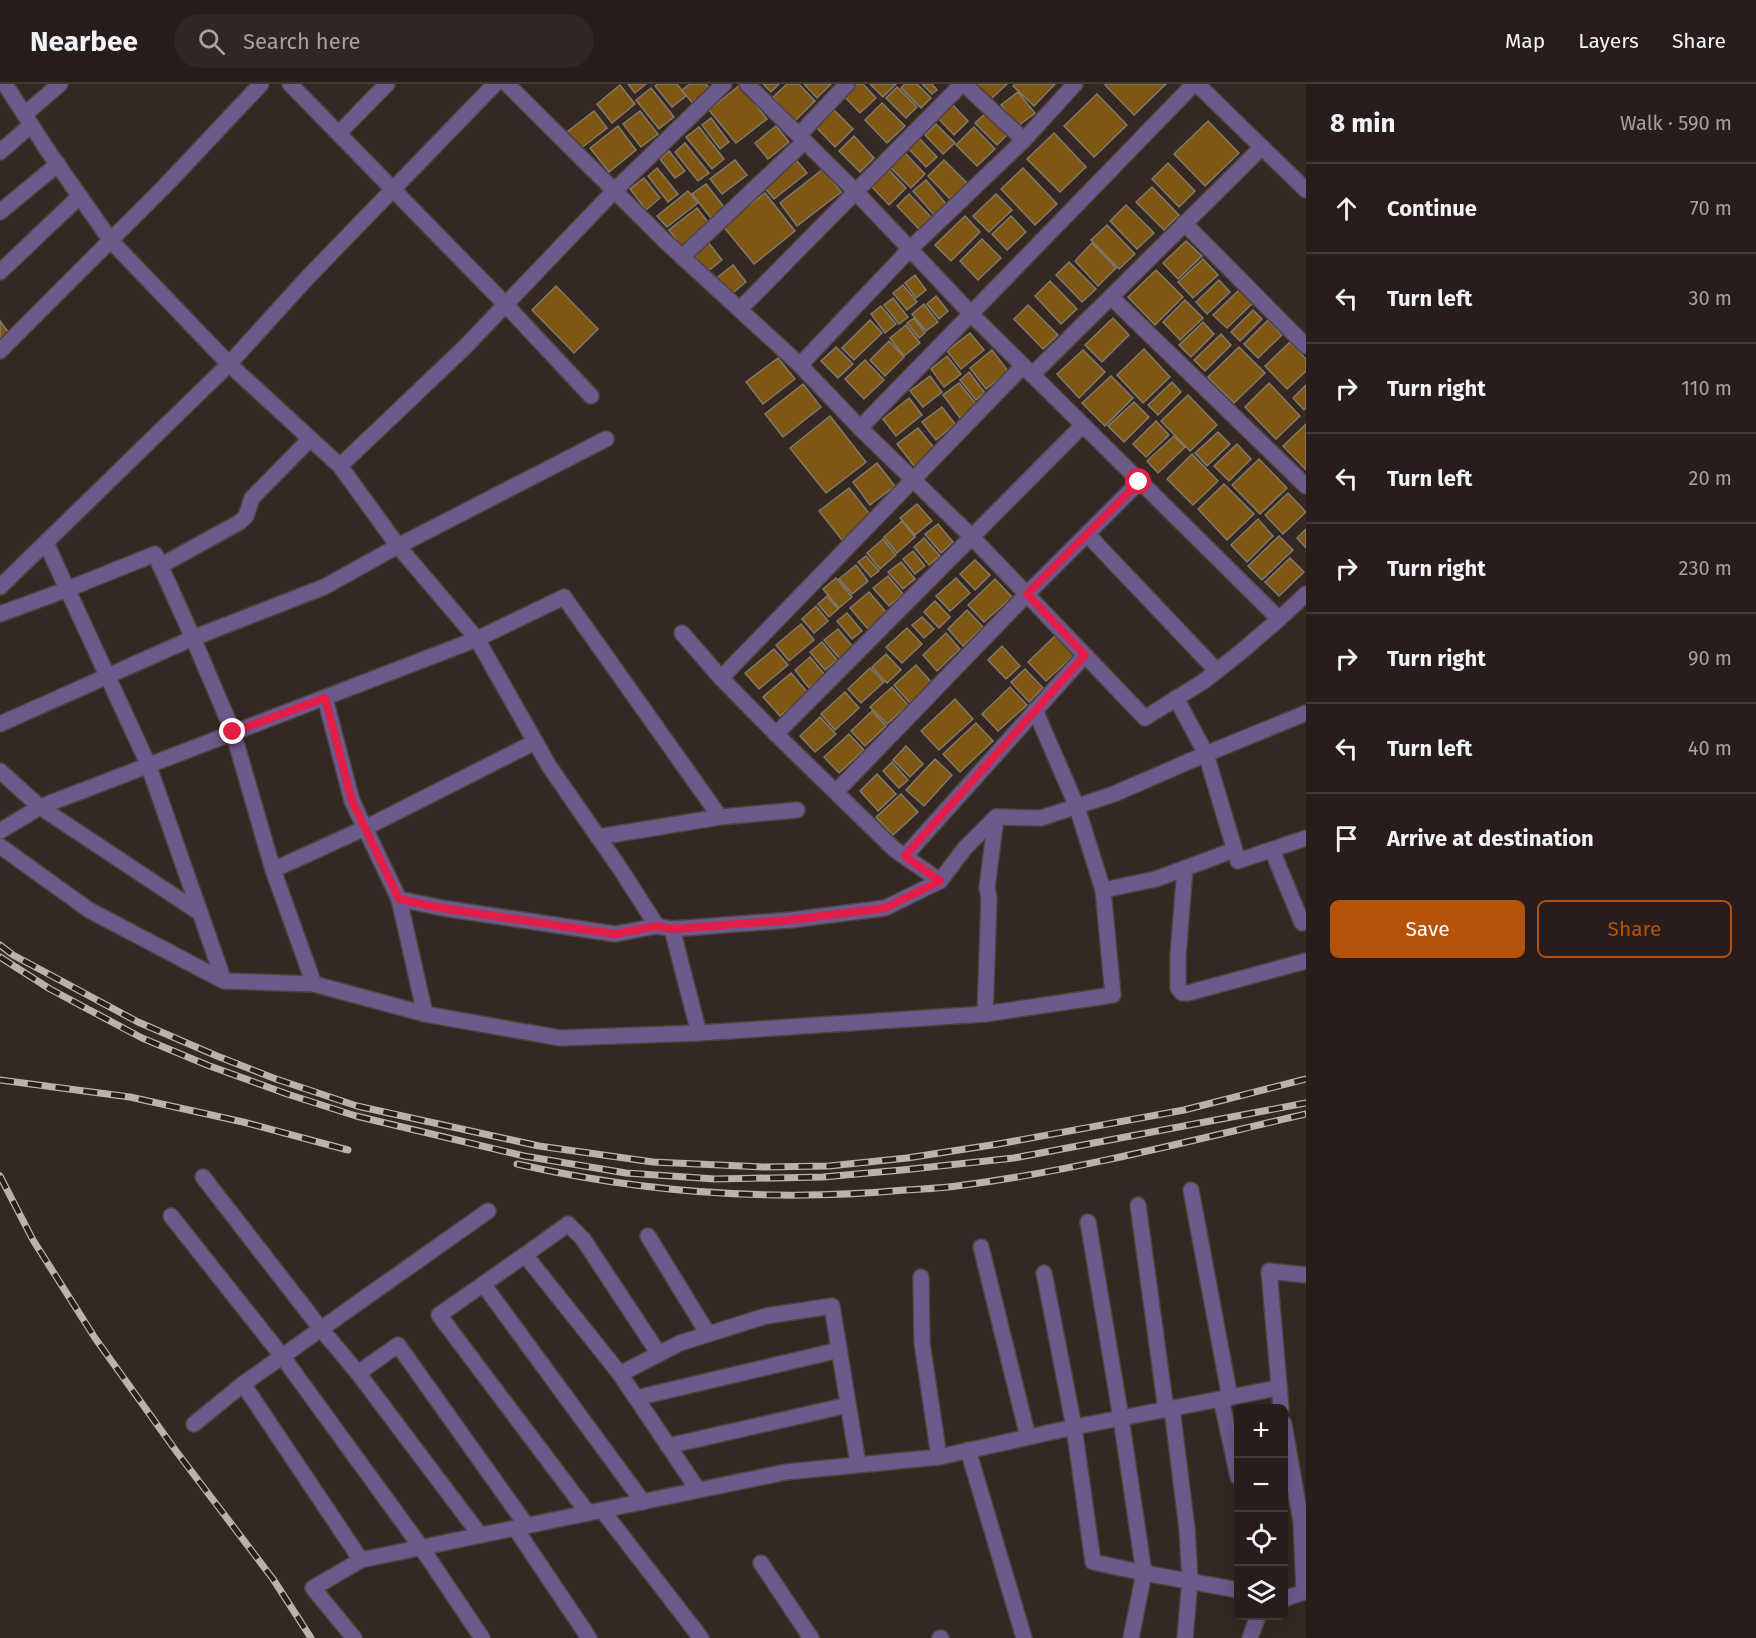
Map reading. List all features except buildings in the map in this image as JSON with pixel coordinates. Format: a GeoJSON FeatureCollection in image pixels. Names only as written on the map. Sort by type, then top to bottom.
{"type":"FeatureCollection","features":[{"type":"Feature","properties":{"kind":"street"},"geometry":{"type":"LineString","coordinates":[[5,84],[111,241],[229,364],[340,466],[398,546],[477,639],[549,766],[664,927],[699,1033]]}},
{"type":"Feature","properties":{"kind":"street"},"geometry":{"type":"LineString","coordinates":[[0,152],[60,84]]}},
{"type":"Feature","properties":{"kind":"street"},"geometry":{"type":"LineString","coordinates":[[0,351],[111,241],[261,84]]}},
{"type":"Feature","properties":{"kind":"street"},"geometry":{"type":"LineString","coordinates":[[290,84],[506,305],[591,396]]}},
{"type":"Feature","properties":{"kind":"street"},"geometry":{"type":"LineString","coordinates":[[339,133],[387,84]]}},
{"type":"Feature","properties":{"kind":"street"},"geometry":{"type":"LineString","coordinates":[[0,587],[229,364],[309,276],[495,84]]}},
{"type":"Feature","properties":{"kind":"street"},"geometry":{"type":"LineString","coordinates":[[507,84],[682,257],[800,365],[860,428],[971,536],[1145,718],[1217,671],[1306,594]]}},
{"type":"Feature","properties":{"kind":"street"},"geometry":{"type":"LineString","coordinates":[[340,466],[465,347],[614,191],[724,84]]}},
{"type":"Feature","properties":{"kind":"street"},"geometry":{"type":"LineString","coordinates":[[747,84],[855,192],[970,313],[1279,619]]}},
{"type":"Feature","properties":{"kind":"street"},"geometry":{"type":"LineString","coordinates":[[682,257],[802,138],[847,84]]}},
{"type":"Feature","properties":{"kind":"street"},"geometry":{"type":"LineString","coordinates":[[740,309],[963,84],[1024,140]]}},
{"type":"Feature","properties":{"kind":"street"},"geometry":{"type":"LineString","coordinates":[[800,365],[910,249],[1024,140],[1075,84]]}},
{"type":"Feature","properties":{"kind":"street"},"geometry":{"type":"LineString","coordinates":[[860,428],[1196,84],[1306,190]]}},
{"type":"Feature","properties":{"kind":"street"},"geometry":{"type":"LineString","coordinates":[[721,678],[912,479],[1028,370],[1111,297],[1262,147]]}},
{"type":"Feature","properties":{"kind":"street"},"geometry":{"type":"LineString","coordinates":[[0,212],[58,164]]}},
{"type":"Feature","properties":{"kind":"street"},"geometry":{"type":"LineString","coordinates":[[0,272],[80,196]]}},
{"type":"Feature","properties":{"kind":"street"},"geometry":{"type":"LineString","coordinates":[[1184,223],[1306,346]]}},
{"type":"Feature","properties":{"kind":"street"},"geometry":{"type":"LineString","coordinates":[[1111,297],[1306,486]]}},
{"type":"Feature","properties":{"kind":"street"},"geometry":{"type":"LineString","coordinates":[[776,734],[1083,425]]}},
{"type":"Feature","properties":{"kind":"street"},"geometry":{"type":"LineString","coordinates":[[160,566],[240,522],[246,516],[252,498],[310,439]]}},
{"type":"Feature","properties":{"kind":"street"},"geometry":{"type":"LineString","coordinates":[[0,724],[194,639],[324,586],[606,440]]}},
{"type":"Feature","properties":{"kind":"street"},"geometry":{"type":"LineString","coordinates":[[836,792],[1027,594],[1139,482]]}},
{"type":"Feature","properties":{"kind":"street"},"geometry":{"type":"LineString","coordinates":[[1087,534],[1217,671]]}},
{"type":"Feature","properties":{"kind":"street"},"geometry":{"type":"LineString","coordinates":[[46,543],[148,764],[224,981]]}},
{"type":"Feature","properties":{"kind":"street"},"geometry":{"type":"LineString","coordinates":[[0,614],[155,554],[233,732],[273,870],[314,984]]}},
{"type":"Feature","properties":{"kind":"street"},"geometry":{"type":"LineString","coordinates":[[0,831],[40,807],[477,639],[564,597],[720,817]]}},
{"type":"Feature","properties":{"kind":"street"},"geometry":{"type":"LineString","coordinates":[[682,633],[721,678],[894,849],[940,881]]}},
{"type":"Feature","properties":{"kind":"street"},"geometry":{"type":"LineString","coordinates":[[905,856],[1085,655]]}},
{"type":"Feature","properties":{"kind":"street"},"geometry":{"type":"LineString","coordinates":[[325,698],[352,801],[399,899],[425,1014]]}},
{"type":"Feature","properties":{"kind":"street"},"geometry":{"type":"LineString","coordinates":[[1176,698],[1206,754],[1238,861],[1306,838]]}},
{"type":"Feature","properties":{"kind":"street"},"geometry":{"type":"LineString","coordinates":[[0,846],[89,910],[224,981],[314,984],[425,1014],[560,1038],[699,1033],[985,1014],[1113,995],[1103,890],[1077,807],[1035,710]]}},
{"type":"Feature","properties":{"kind":"street"},"geometry":{"type":"LineString","coordinates":[[399,899],[441,908],[615,934],[664,927],[790,920],[885,908],[940,881],[965,848],[996,817],[1041,818],[1077,807],[1114,794],[1306,713]]}},
{"type":"Feature","properties":{"kind":"street"},"geometry":{"type":"LineString","coordinates":[[273,870],[365,828],[535,742]]}},
{"type":"Feature","properties":{"kind":"street"},"geometry":{"type":"LineString","coordinates":[[0,771],[40,807],[200,913]]}},
{"type":"Feature","properties":{"kind":"street"},"geometry":{"type":"LineString","coordinates":[[598,837],[720,817],[797,810]]}},
{"type":"Feature","properties":{"kind":"street"},"geometry":{"type":"LineString","coordinates":[[985,1014],[989,898],[987,888],[996,817]]}},
{"type":"Feature","properties":{"kind":"street"},"geometry":{"type":"LineString","coordinates":[[1103,890],[1156,879],[1234,850]]}},
{"type":"Feature","properties":{"kind":"street"},"geometry":{"type":"LineString","coordinates":[[1272,850],[1302,923]]}},
{"type":"Feature","properties":{"kind":"street"},"geometry":{"type":"LineString","coordinates":[[1185,868],[1178,956],[1178,988],[1182,993],[1306,960]]}},
{"type":"Feature","properties":{"kind":"street"},"geometry":{"type":"LineString","coordinates":[[203,1177],[321,1329],[358,1372],[480,1535]]}},
{"type":"Feature","properties":{"kind":"street"},"geometry":{"type":"LineString","coordinates":[[1191,1190],[1236,1458]]}},
{"type":"Feature","properties":{"kind":"street"},"geometry":{"type":"LineString","coordinates":[[1138,1205],[1187,1530],[1190,1580],[1185,1638]]}},
{"type":"Feature","properties":{"kind":"street"},"geometry":{"type":"LineString","coordinates":[[194,1424],[243,1384],[488,1211]]}},
{"type":"Feature","properties":{"kind":"street"},"geometry":{"type":"LineString","coordinates":[[171,1216],[282,1356],[421,1548],[482,1638]]}},
{"type":"Feature","properties":{"kind":"street"},"geometry":{"type":"LineString","coordinates":[[1088,1222],[1144,1573],[1131,1638]]}},
{"type":"Feature","properties":{"kind":"street"},"geometry":{"type":"LineString","coordinates":[[659,1354],[583,1239],[568,1224],[439,1315],[595,1512],[701,1638]]}},
{"type":"Feature","properties":{"kind":"street"},"geometry":{"type":"LineString","coordinates":[[648,1236],[708,1334]]}},
{"type":"Feature","properties":{"kind":"street"},"geometry":{"type":"LineString","coordinates":[[981,1247],[1028,1437]]}},
{"type":"Feature","properties":{"kind":"street"},"geometry":{"type":"LineString","coordinates":[[525,1255],[620,1374],[698,1490]]}},
{"type":"Feature","properties":{"kind":"street"},"geometry":{"type":"LineString","coordinates":[[1280,1404],[1269,1271],[1306,1275]]}},
{"type":"Feature","properties":{"kind":"street"},"geometry":{"type":"LineString","coordinates":[[1044,1273],[1074,1427],[1093,1562],[1234,1589]]}},
{"type":"Feature","properties":{"kind":"street"},"geometry":{"type":"LineString","coordinates":[[921,1278],[922,1343],[939,1457]]}},
{"type":"Feature","properties":{"kind":"street"},"geometry":{"type":"LineString","coordinates":[[483,1284],[643,1502]]}},
{"type":"Feature","properties":{"kind":"street"},"geometry":{"type":"LineString","coordinates":[[620,1374],[680,1343],[708,1334],[766,1316],[832,1306],[858,1464]]}},
{"type":"Feature","properties":{"kind":"street"},"geometry":{"type":"LineString","coordinates":[[358,1372],[398,1345],[521,1527],[589,1638]]}},
{"type":"Feature","properties":{"kind":"street"},"geometry":{"type":"LineString","coordinates":[[636,1398],[839,1350]]}},
{"type":"Feature","properties":{"kind":"street"},"geometry":{"type":"LineString","coordinates":[[243,1384],[361,1560]]}},
{"type":"Feature","properties":{"kind":"street"},"geometry":{"type":"LineString","coordinates":[[354,1638],[313,1588],[361,1560],[786,1472],[939,1457],[1074,1427],[1278,1388]]}},
{"type":"Feature","properties":{"kind":"street"},"geometry":{"type":"LineString","coordinates":[[668,1446],[848,1405]]}},
{"type":"Feature","properties":{"kind":"street"},"geometry":{"type":"LineString","coordinates":[[1288,1443],[1303,1516],[1304,1592],[1288,1598]]}},
{"type":"Feature","properties":{"kind":"street"},"geometry":{"type":"LineString","coordinates":[[968,1450],[1024,1638]]}},
{"type":"Feature","properties":{"kind":"street"},"geometry":{"type":"LineString","coordinates":[[761,1563],[811,1638]]}},
{"type":"Feature","properties":{"kind":"street"},"geometry":{"type":"LineString","coordinates":[[1250,1638],[1257,1620]]}},
{"type":"Feature","properties":{"kind":"railway"},"geometry":{"type":"LineString","coordinates":[[0,945],[13,955],[138,1022],[276,1079],[357,1106],[539,1146],[653,1162],[764,1167],[829,1166],[907,1158],[1184,1110],[1306,1079]]}},
{"type":"Feature","properties":{"kind":"railway"},"geometry":{"type":"LineString","coordinates":[[0,957],[50,989],[142,1038],[287,1094],[356,1116],[524,1156],[626,1173],[715,1179],[823,1177],[902,1170],[1014,1158],[1306,1103]]}},
{"type":"Feature","properties":{"kind":"railway"},"geometry":{"type":"LineString","coordinates":[[0,1080],[130,1097],[243,1122],[348,1150]]}},
{"type":"Feature","properties":{"kind":"railway"},"geometry":{"type":"LineString","coordinates":[[517,1164],[565,1174],[661,1188],[758,1195],[856,1194],[949,1187],[1007,1179],[1136,1154],[1306,1114]]}},
{"type":"Feature","properties":{"kind":"railway"},"geometry":{"type":"LineString","coordinates":[[0,1176],[33,1240],[95,1338],[176,1451],[273,1579],[311,1638]]}},
{"type":"Feature","properties":{"kind":"route"},"geometry":{"type":"LineString","coordinates":[[233,732],[325,698],[352,801],[399,899],[441,908],[615,934],[657,926],[672,929],[790,920],[885,908],[940,881],[905,856],[1085,655],[1027,594],[1139,482]]}}]}
